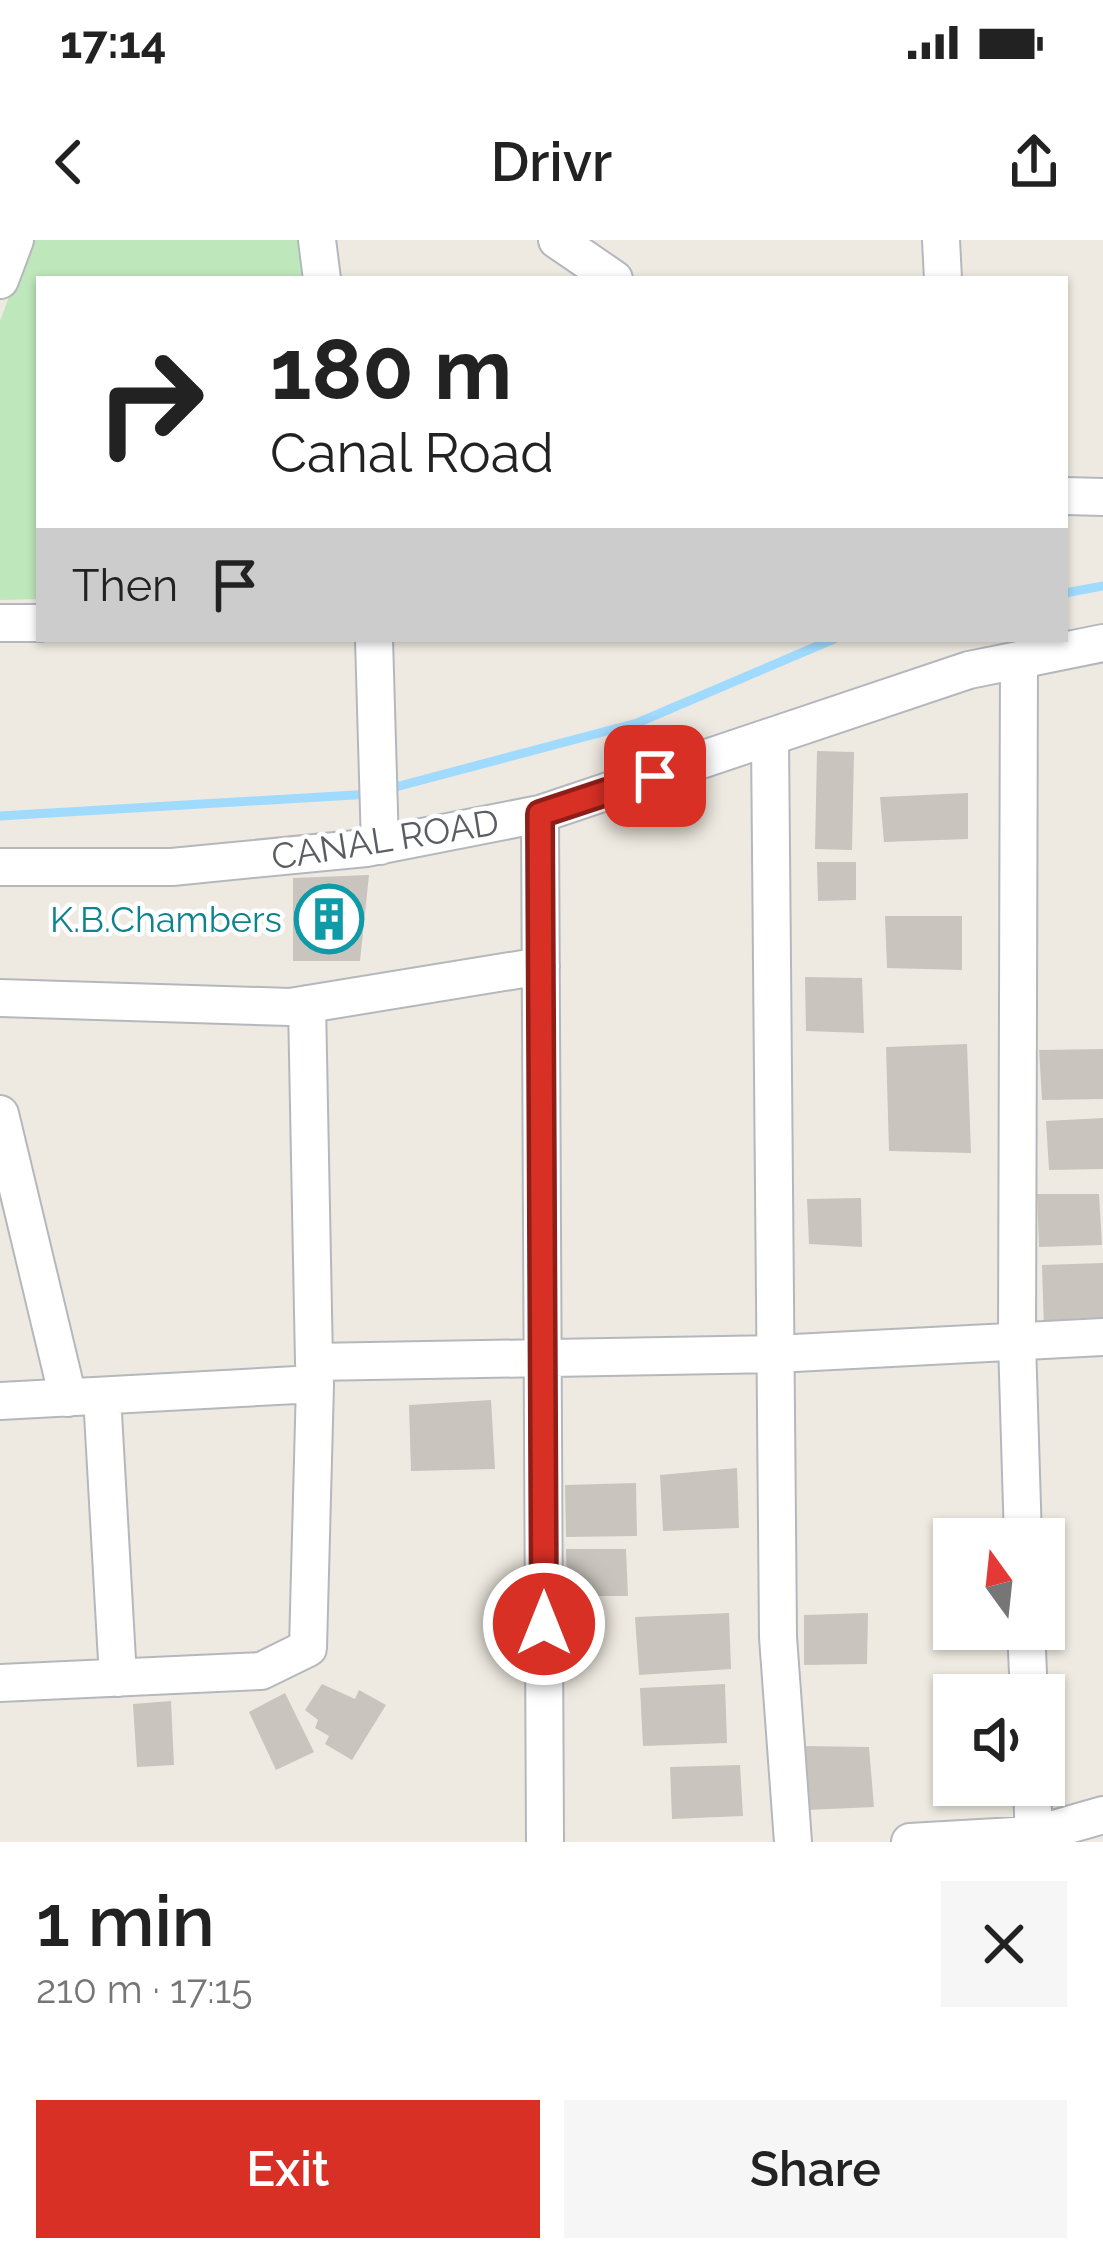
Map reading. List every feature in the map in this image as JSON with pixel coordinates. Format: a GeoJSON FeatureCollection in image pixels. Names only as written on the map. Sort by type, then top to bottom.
{"type":"FeatureCollection","features":[{"type":"Feature","properties":{"kind":"street"},"geometry":{"type":"LineString","coordinates":[[0,280],[15,240]]}},
{"type":"Feature","properties":{"kind":"street"},"geometry":{"type":"LineString","coordinates":[[316,240],[322,276]]}},
{"type":"Feature","properties":{"kind":"street"},"geometry":{"type":"LineString","coordinates":[[557,240],[610,276]]}},
{"type":"Feature","properties":{"kind":"street"},"geometry":{"type":"LineString","coordinates":[[941,240],[943,276]]}},
{"type":"Feature","properties":{"kind":"street"},"geometry":{"type":"LineString","coordinates":[[1068,496],[1103,497]]}},
{"type":"Feature","properties":{"kind":"street"},"geometry":{"type":"LineString","coordinates":[[0,622],[36,623]]}},
{"type":"Feature","properties":{"kind":"street"},"geometry":{"type":"LineString","coordinates":[[374,642],[380,846]]}},
{"type":"Feature","properties":{"kind":"street","name":"CANAL ROAD"},"geometry":{"type":"LineString","coordinates":[[0,866],[172,867],[380,846],[540,814],[969,670],[1103,643]]}},
{"type":"Feature","properties":{"kind":"street"},"geometry":{"type":"LineString","coordinates":[[1019,660],[1017,1342],[1022,1518]]}},
{"type":"Feature","properties":{"kind":"street"},"geometry":{"type":"LineString","coordinates":[[770,737],[778,1637],[793,1842]]}},
{"type":"Feature","properties":{"kind":"street"},"geometry":{"type":"LineString","coordinates":[[540,814],[545,1842]]}},
{"type":"Feature","properties":{"kind":"street"},"geometry":{"type":"LineString","coordinates":[[0,998],[308,1004],[541,966]]}},
{"type":"Feature","properties":{"kind":"street"},"geometry":{"type":"LineString","coordinates":[[0,1683],[261,1671],[308,1648],[314,1373],[308,1004]]}},
{"type":"Feature","properties":{"kind":"street"},"geometry":{"type":"LineString","coordinates":[[0,1114],[85,1397],[118,1678]]}},
{"type":"Feature","properties":{"kind":"street"},"geometry":{"type":"LineString","coordinates":[[0,1401],[314,1373],[1103,1336]]}},
{"type":"Feature","properties":{"kind":"street"},"geometry":{"type":"LineString","coordinates":[[1032,1806],[1033,1838]]}},
{"type":"Feature","properties":{"kind":"street"},"geometry":{"type":"LineString","coordinates":[[910,1842],[1033,1838],[1103,1815]]}},
{"type":"Feature","properties":{"kind":"green space"},"geometry":{"type":"Polygon","coordinates":[[[30,240],[299,240],[305,276],[36,276],[36,599],[0,600],[0,321],[30,240]]]}},
{"type":"Feature","properties":{"kind":"building"},"geometry":{"type":"Polygon","coordinates":[[[817,751],[854,752],[852,850],[815,849],[817,751]]]}},
{"type":"Feature","properties":{"kind":"building"},"geometry":{"type":"Polygon","coordinates":[[[968,793],[968,839],[884,842],[880,797],[968,793]]]}},
{"type":"Feature","properties":{"kind":"building"},"geometry":{"type":"Polygon","coordinates":[[[817,862],[856,862],[856,900],[818,901],[817,862]]]}},
{"type":"Feature","properties":{"kind":"building","name":"K.B.Chambers"},"geometry":{"type":"Polygon","coordinates":[[[369,875],[360,961],[293,961],[293,878],[369,875]]]}},
{"type":"Feature","properties":{"kind":"building"},"geometry":{"type":"Polygon","coordinates":[[[885,916],[962,916],[962,970],[887,968],[885,916]]]}},
{"type":"Feature","properties":{"kind":"building"},"geometry":{"type":"Polygon","coordinates":[[[805,977],[862,978],[864,1033],[806,1031],[805,977]]]}},
{"type":"Feature","properties":{"kind":"building"},"geometry":{"type":"Polygon","coordinates":[[[967,1044],[971,1153],[889,1151],[886,1047],[967,1044]]]}},
{"type":"Feature","properties":{"kind":"building"},"geometry":{"type":"Polygon","coordinates":[[[1103,1049],[1103,1099],[1042,1100],[1039,1050],[1103,1049]]]}},
{"type":"Feature","properties":{"kind":"building"},"geometry":{"type":"Polygon","coordinates":[[[1103,1118],[1103,1169],[1049,1170],[1046,1121],[1103,1118]]]}},
{"type":"Feature","properties":{"kind":"building"},"geometry":{"type":"Polygon","coordinates":[[[1037,1194],[1099,1194],[1102,1245],[1039,1247],[1037,1194]]]}},
{"type":"Feature","properties":{"kind":"building"},"geometry":{"type":"Polygon","coordinates":[[[861,1198],[862,1247],[809,1244],[807,1199],[861,1198]]]}},
{"type":"Feature","properties":{"kind":"building"},"geometry":{"type":"Polygon","coordinates":[[[1103,1263],[1103,1327],[1044,1330],[1042,1265],[1103,1263]]]}},
{"type":"Feature","properties":{"kind":"building"},"geometry":{"type":"Polygon","coordinates":[[[491,1400],[495,1469],[411,1471],[409,1405],[491,1400]]]}},
{"type":"Feature","properties":{"kind":"building"},"geometry":{"type":"Polygon","coordinates":[[[737,1468],[739,1528],[663,1531],[660,1475],[737,1468]]]}},
{"type":"Feature","properties":{"kind":"building"},"geometry":{"type":"Polygon","coordinates":[[[636,1483],[637,1536],[566,1537],[565,1485],[636,1483]]]}},
{"type":"Feature","properties":{"kind":"building"},"geometry":{"type":"Polygon","coordinates":[[[566,1549],[626,1549],[628,1596],[567,1596],[566,1549]]]}},
{"type":"Feature","properties":{"kind":"building"},"geometry":{"type":"Polygon","coordinates":[[[729,1613],[731,1669],[639,1675],[635,1617],[729,1613]]]}},
{"type":"Feature","properties":{"kind":"building"},"geometry":{"type":"Polygon","coordinates":[[[868,1613],[867,1664],[804,1665],[804,1615],[868,1613]]]}},
{"type":"Feature","properties":{"kind":"building"},"geometry":{"type":"Polygon","coordinates":[[[322,1684],[355,1699],[359,1690],[386,1705],[352,1760],[325,1744],[329,1736],[315,1728],[318,1720],[305,1710],[322,1684]]]}},
{"type":"Feature","properties":{"kind":"building"},"geometry":{"type":"Polygon","coordinates":[[[725,1684],[727,1743],[643,1746],[640,1688],[725,1684]]]}},
{"type":"Feature","properties":{"kind":"building"},"geometry":{"type":"Polygon","coordinates":[[[285,1693],[314,1752],[276,1770],[249,1712],[285,1693]]]}},
{"type":"Feature","properties":{"kind":"building"},"geometry":{"type":"Polygon","coordinates":[[[171,1701],[174,1765],[137,1767],[133,1704],[171,1701]]]}},
{"type":"Feature","properties":{"kind":"building"},"geometry":{"type":"Polygon","coordinates":[[[804,1746],[869,1747],[874,1807],[808,1810],[804,1746]]]}},
{"type":"Feature","properties":{"kind":"building"},"geometry":{"type":"Polygon","coordinates":[[[740,1765],[743,1816],[672,1819],[670,1767],[740,1765]]]}},
{"type":"Feature","properties":{"kind":"waterway"},"geometry":{"type":"LineString","coordinates":[[1068,592],[1103,586]]}},
{"type":"Feature","properties":{"kind":"waterway"},"geometry":{"type":"LineString","coordinates":[[388,789],[637,723],[827,642]]}},
{"type":"Feature","properties":{"kind":"waterway"},"geometry":{"type":"LineString","coordinates":[[0,816],[372,794]]}},
{"type":"Feature","properties":{"kind":"place","name":"K.B.Chambers"},"geometry":{"type":"Point","coordinates":[329,919]}},
{"type":"Feature","properties":{"kind":"route"},"geometry":{"type":"LineString","coordinates":[[544,1624],[540,814],[655,776]]}}]}
